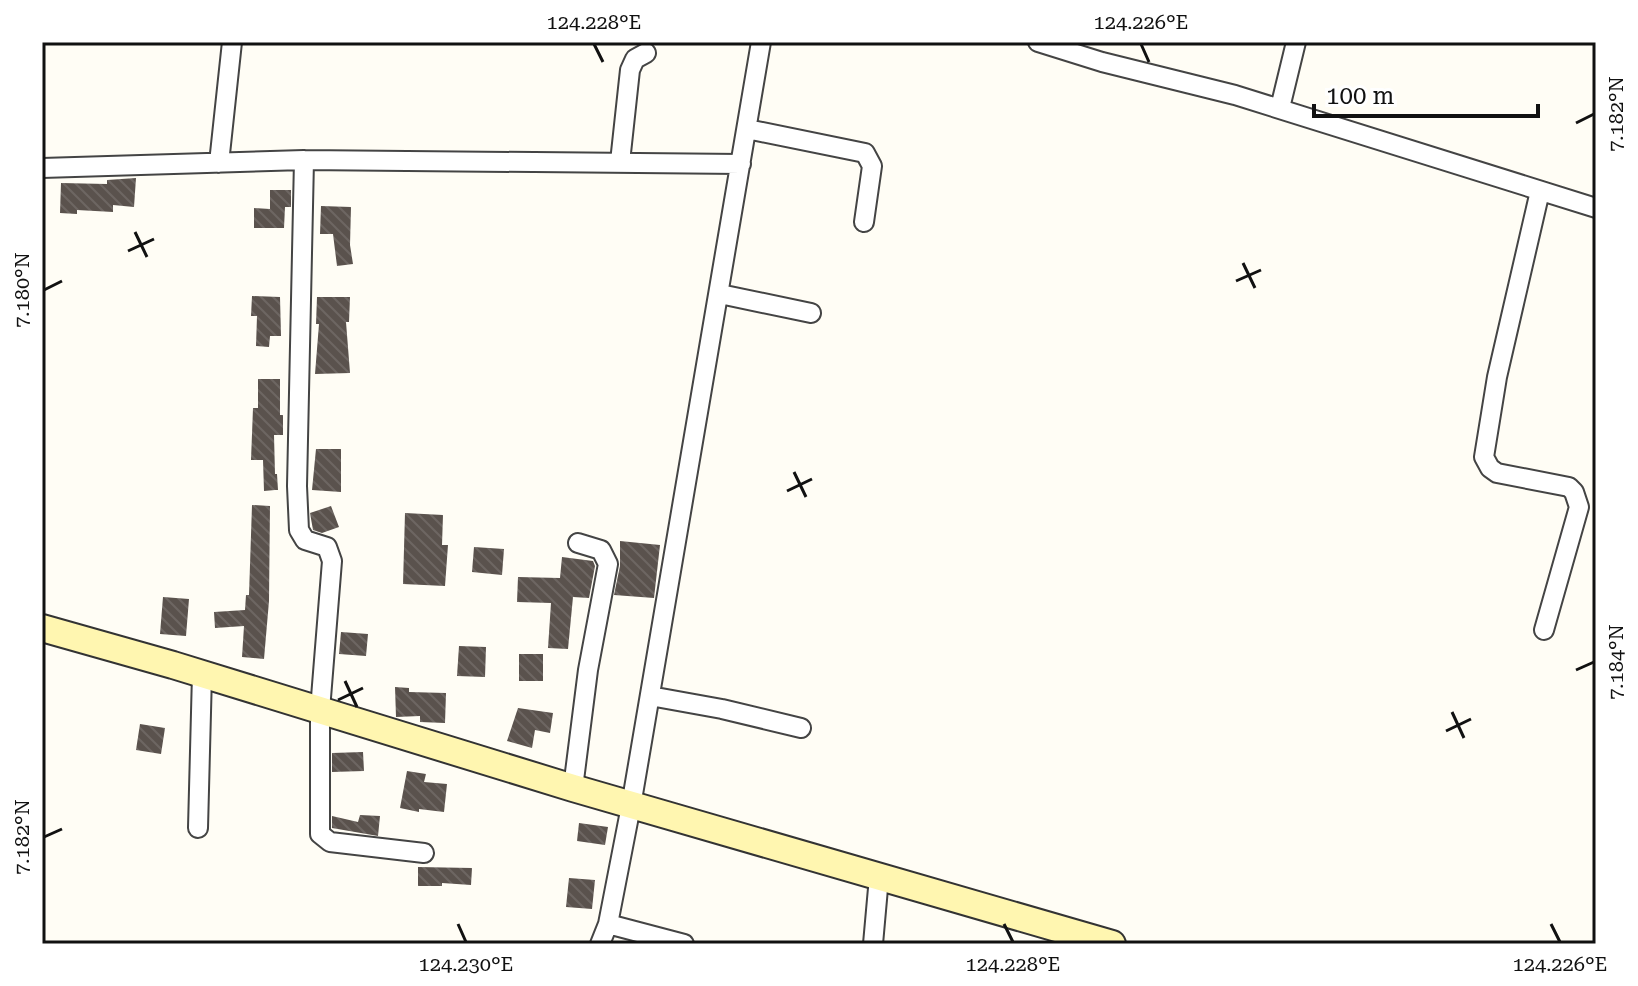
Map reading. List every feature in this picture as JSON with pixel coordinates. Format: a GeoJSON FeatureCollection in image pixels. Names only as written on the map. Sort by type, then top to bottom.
{"type":"FeatureCollection","features":[{"type":"Feature","properties":{"kind":"street"},"geometry":{"type":"LineString","coordinates":[[219,163],[232,42]]}},
{"type":"Feature","properties":{"kind":"street"},"geometry":{"type":"LineString","coordinates":[[600,944],[608,924],[631,806],[761,42]]}},
{"type":"Feature","properties":{"kind":"street"},"geometry":{"type":"LineString","coordinates":[[1038,42],[1102,62],[1280,108],[1596,208]]}},
{"type":"Feature","properties":{"kind":"street"},"geometry":{"type":"LineString","coordinates":[[1280,108],[1296,42]]}},
{"type":"Feature","properties":{"kind":"street"},"geometry":{"type":"LineString","coordinates":[[620,162],[630,70],[635,59],[646,53]]}},
{"type":"Feature","properties":{"kind":"street"},"geometry":{"type":"LineString","coordinates":[[747,129],[865,153],[872,166],[864,222]]}},
{"type":"Feature","properties":{"kind":"street"},"geometry":{"type":"LineString","coordinates":[[304,160],[297,486],[299,530],[305,540],[327,547],[332,561],[320,710],[319,828],[322,837],[330,842],[424,853]]}},
{"type":"Feature","properties":{"kind":"street"},"geometry":{"type":"LineString","coordinates":[[42,168],[304,160],[741,164]]}},
{"type":"Feature","properties":{"kind":"street"},"geometry":{"type":"LineString","coordinates":[[1540,191],[1497,377],[1484,457],[1497,473],[1569,487],[1578,499],[1579,507],[1544,630]]}},
{"type":"Feature","properties":{"kind":"street"},"geometry":{"type":"LineString","coordinates":[[720,294],[811,313]]}},
{"type":"Feature","properties":{"kind":"street"},"geometry":{"type":"LineString","coordinates":[[573,788],[588,670],[608,564],[601,550],[578,543]]}},
{"type":"Feature","properties":{"kind":"street"},"geometry":{"type":"LineString","coordinates":[[42,628],[631,806],[1112,944]]}},
{"type":"Feature","properties":{"kind":"street"},"geometry":{"type":"LineString","coordinates":[[198,828],[202,674]]}},
{"type":"Feature","properties":{"kind":"street"},"geometry":{"type":"LineString","coordinates":[[650,696],[801,728]]}},
{"type":"Feature","properties":{"kind":"street"},"geometry":{"type":"LineString","coordinates":[[873,944],[879,877]]}},
{"type":"Feature","properties":{"kind":"street"},"geometry":{"type":"LineString","coordinates":[[608,924],[684,944]]}},
{"type":"Feature","properties":{"kind":"building"},"geometry":{"type":"Polygon","coordinates":[[[136,178],[134,207],[113,205],[113,212],[77,210],[77,214],[60,213],[61,183],[107,184],[107,180],[136,178]]]}},
{"type":"Feature","properties":{"kind":"building"},"geometry":{"type":"Polygon","coordinates":[[[270,190],[291,190],[291,207],[285,207],[284,228],[254,228],[254,208],[270,209],[270,190]]]}},
{"type":"Feature","properties":{"kind":"building"},"geometry":{"type":"Polygon","coordinates":[[[321,206],[351,207],[353,264],[337,266],[333,234],[320,234],[321,206]]]}},
{"type":"Feature","properties":{"kind":"building"},"geometry":{"type":"Polygon","coordinates":[[[252,296],[280,297],[281,336],[270,336],[269,347],[256,346],[257,316],[251,316],[252,296]]]}},
{"type":"Feature","properties":{"kind":"building"},"geometry":{"type":"Polygon","coordinates":[[[317,297],[350,297],[349,322],[346,322],[350,373],[315,374],[319,324],[316,324],[317,297]]]}},
{"type":"Feature","properties":{"kind":"building"},"geometry":{"type":"Polygon","coordinates":[[[258,379],[280,379],[283,435],[274,435],[278,490],[264,491],[263,460],[251,460],[253,408],[258,408],[258,379]]]}},
{"type":"Feature","properties":{"kind":"building"},"geometry":{"type":"Polygon","coordinates":[[[316,449],[341,449],[341,492],[312,490],[316,449]]]}},
{"type":"Feature","properties":{"kind":"building"},"geometry":{"type":"Polygon","coordinates":[[[252,505],[270,506],[269,601],[264,659],[242,657],[244,626],[215,628],[214,612],[245,610],[246,595],[249,595],[252,505]]]}},
{"type":"Feature","properties":{"kind":"building"},"geometry":{"type":"Polygon","coordinates":[[[331,506],[339,527],[322,533],[313,530],[310,513],[331,506]]]}},
{"type":"Feature","properties":{"kind":"building"},"geometry":{"type":"Polygon","coordinates":[[[405,513],[443,515],[442,545],[448,545],[445,586],[403,584],[405,513]]]}},
{"type":"Feature","properties":{"kind":"building"},"geometry":{"type":"Polygon","coordinates":[[[620,541],[660,545],[654,598],[614,595],[620,566],[620,541]]]}},
{"type":"Feature","properties":{"kind":"building"},"geometry":{"type":"Polygon","coordinates":[[[474,547],[504,549],[502,575],[472,572],[474,547]]]}},
{"type":"Feature","properties":{"kind":"building"},"geometry":{"type":"Polygon","coordinates":[[[562,557],[593,561],[595,566],[589,598],[573,597],[568,649],[548,648],[551,603],[517,602],[518,577],[560,578],[562,557]]]}},
{"type":"Feature","properties":{"kind":"building"},"geometry":{"type":"Polygon","coordinates":[[[163,597],[189,599],[186,636],[160,634],[163,597]]]}},
{"type":"Feature","properties":{"kind":"building"},"geometry":{"type":"Polygon","coordinates":[[[341,632],[368,634],[366,656],[339,654],[341,632]]]}},
{"type":"Feature","properties":{"kind":"building"},"geometry":{"type":"Polygon","coordinates":[[[459,646],[486,647],[485,677],[457,676],[459,646]]]}},
{"type":"Feature","properties":{"kind":"building"},"geometry":{"type":"Polygon","coordinates":[[[519,654],[543,654],[543,681],[519,681],[519,654]]]}},
{"type":"Feature","properties":{"kind":"building"},"geometry":{"type":"Polygon","coordinates":[[[395,687],[409,688],[409,692],[446,693],[445,723],[420,722],[420,716],[396,717],[395,687]]]}},
{"type":"Feature","properties":{"kind":"building"},"geometry":{"type":"Polygon","coordinates":[[[518,708],[553,713],[550,733],[535,730],[532,748],[507,741],[518,708]]]}},
{"type":"Feature","properties":{"kind":"building"},"geometry":{"type":"Polygon","coordinates":[[[140,724],[165,728],[161,754],[136,750],[140,724]]]}},
{"type":"Feature","properties":{"kind":"building"},"geometry":{"type":"Polygon","coordinates":[[[363,752],[364,771],[332,772],[332,753],[363,752]]]}},
{"type":"Feature","properties":{"kind":"building"},"geometry":{"type":"Polygon","coordinates":[[[407,771],[426,774],[424,782],[447,784],[444,812],[400,808],[407,771]]]}},
{"type":"Feature","properties":{"kind":"building"},"geometry":{"type":"Polygon","coordinates":[[[360,815],[380,816],[378,836],[332,828],[332,816],[358,822],[360,815]]]}},
{"type":"Feature","properties":{"kind":"building"},"geometry":{"type":"Polygon","coordinates":[[[579,823],[608,827],[605,845],[577,841],[579,823]]]}},
{"type":"Feature","properties":{"kind":"building"},"geometry":{"type":"Polygon","coordinates":[[[418,867],[472,868],[471,885],[442,883],[442,886],[418,886],[418,867]]]}},
{"type":"Feature","properties":{"kind":"building"},"geometry":{"type":"Polygon","coordinates":[[[569,878],[595,880],[592,909],[566,907],[569,878]]]}}]}
